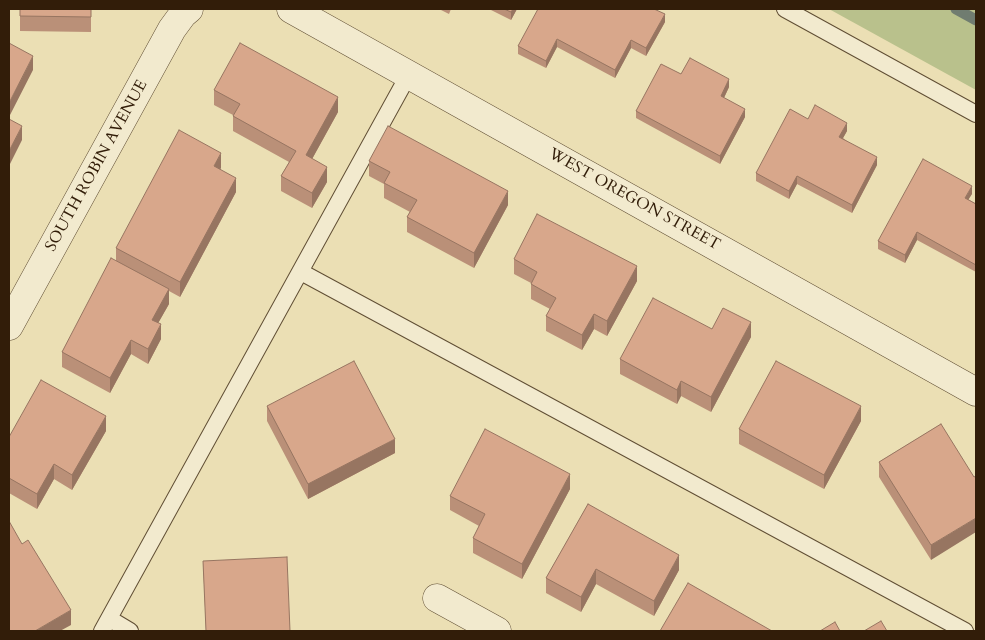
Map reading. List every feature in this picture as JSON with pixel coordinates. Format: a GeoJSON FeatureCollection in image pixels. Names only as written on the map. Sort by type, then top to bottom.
{"type":"FeatureCollection","features":[{"type":"Feature","properties":{"kind":"street","name":"SOUTH ROBIN AVENUE"},"geometry":{"type":"LineString","coordinates":[[9,326],[172,28],[189,9]]}},
{"type":"Feature","properties":{"kind":"street","name":"WEST OREGON STREET"},"geometry":{"type":"LineString","coordinates":[[292,9],[976,392]]}},
{"type":"Feature","properties":{"kind":"street"},"geometry":{"type":"LineString","coordinates":[[438,598],[497,631]]}},
{"type":"Feature","properties":{"kind":"lane"},"geometry":{"type":"LineString","coordinates":[[785,9],[976,114]]}},
{"type":"Feature","properties":{"kind":"lane"},"geometry":{"type":"LineString","coordinates":[[130,631],[106,625],[410,74]]}},
{"type":"Feature","properties":{"kind":"lane"},"geometry":{"type":"LineString","coordinates":[[300,272],[965,631]]}},
{"type":"Feature","properties":{"kind":"green space"},"geometry":{"type":"Polygon","coordinates":[[[829,9],[976,9],[976,90],[829,9]]]}},
{"type":"Feature","properties":{"kind":"building"},"geometry":{"type":"Polygon","coordinates":[[[20,9],[91,9],[91,17],[20,16],[20,9]]]}},
{"type":"Feature","properties":{"kind":"building"},"geometry":{"type":"Polygon","coordinates":[[[538,9],[654,9],[665,14],[646,48],[631,40],[615,70],[557,39],[546,61],[518,46],[538,9]]]}},
{"type":"Feature","properties":{"kind":"building"},"geometry":{"type":"Polygon","coordinates":[[[9,43],[33,56],[9,103],[9,43]]]}},
{"type":"Feature","properties":{"kind":"building"},"geometry":{"type":"Polygon","coordinates":[[[240,43],[338,97],[306,155],[327,167],[312,193],[281,176],[296,151],[233,116],[240,104],[214,90],[240,43]]]}},
{"type":"Feature","properties":{"kind":"building"},"geometry":{"type":"Polygon","coordinates":[[[690,58],[729,79],[721,96],[745,109],[720,156],[636,111],[661,64],[681,74],[690,58]]]}},
{"type":"Feature","properties":{"kind":"building"},"geometry":{"type":"Polygon","coordinates":[[[815,105],[847,123],[839,137],[877,157],[852,205],[797,176],[789,191],[756,173],[790,109],[808,119],[815,105]]]}},
{"type":"Feature","properties":{"kind":"building"},"geometry":{"type":"Polygon","coordinates":[[[9,119],[22,126],[9,151],[9,119]]]}},
{"type":"Feature","properties":{"kind":"building"},"geometry":{"type":"Polygon","coordinates":[[[388,126],[508,191],[474,253],[407,217],[417,200],[384,183],[390,172],[369,161],[388,126]]]}},
{"type":"Feature","properties":{"kind":"building"},"geometry":{"type":"Polygon","coordinates":[[[179,130],[221,153],[214,166],[236,178],[180,282],[116,248],[179,130]]]}},
{"type":"Feature","properties":{"kind":"building"},"geometry":{"type":"Polygon","coordinates":[[[923,159],[972,186],[965,198],[976,204],[976,265],[917,232],[905,255],[878,241],[923,159]]]}},
{"type":"Feature","properties":{"kind":"building"},"geometry":{"type":"Polygon","coordinates":[[[537,214],[637,266],[607,321],[594,314],[582,335],[546,316],[556,298],[531,284],[537,272],[514,259],[537,214]]]}},
{"type":"Feature","properties":{"kind":"building"},"geometry":{"type":"Polygon","coordinates":[[[111,258],[169,289],[152,320],[161,324],[148,349],[131,340],[110,378],[62,352],[111,258]]]}},
{"type":"Feature","properties":{"kind":"building"},"geometry":{"type":"Polygon","coordinates":[[[653,298],[712,329],[723,308],[751,322],[711,397],[681,381],[677,390],[620,359],[653,298]]]}},
{"type":"Feature","properties":{"kind":"building"},"geometry":{"type":"Polygon","coordinates":[[[354,361],[395,439],[308,484],[267,406],[354,361]]]}},
{"type":"Feature","properties":{"kind":"building"},"geometry":{"type":"Polygon","coordinates":[[[776,361],[861,406],[824,475],[739,429],[776,361]]]}},
{"type":"Feature","properties":{"kind":"building"},"geometry":{"type":"Polygon","coordinates":[[[41,380],[106,416],[72,475],[54,464],[37,494],[9,478],[9,437],[41,380]]]}},
{"type":"Feature","properties":{"kind":"building"},"geometry":{"type":"Polygon","coordinates":[[[941,424],[974,477],[976,476],[976,518],[931,545],[879,462],[941,424]]]}},
{"type":"Feature","properties":{"kind":"building"},"geometry":{"type":"Polygon","coordinates":[[[485,429],[570,474],[522,564],[473,538],[485,514],[450,496],[485,429]]]}},
{"type":"Feature","properties":{"kind":"building"},"geometry":{"type":"Polygon","coordinates":[[[588,504],[679,555],[654,601],[596,569],[581,597],[546,578],[588,504]]]}},
{"type":"Feature","properties":{"kind":"building"},"geometry":{"type":"Polygon","coordinates":[[[9,521],[22,544],[28,540],[71,610],[35,631],[9,631],[9,521]]]}},
{"type":"Feature","properties":{"kind":"building"},"geometry":{"type":"Polygon","coordinates":[[[287,557],[290,631],[206,631],[203,561],[287,557]]]}},
{"type":"Feature","properties":{"kind":"building"},"geometry":{"type":"Polygon","coordinates":[[[688,583],[772,631],[660,631],[688,583]]]}},
{"type":"Feature","properties":{"kind":"building"},"geometry":{"type":"Polygon","coordinates":[[[881,621],[887,631],[864,631],[881,621]]]}},
{"type":"Feature","properties":{"kind":"building"},"geometry":{"type":"Polygon","coordinates":[[[835,622],[840,631],[820,631],[835,622]]]}},
{"type":"Feature","properties":{"kind":"waterway"},"geometry":{"type":"LineString","coordinates":[[956,9],[976,20]]}}]}
